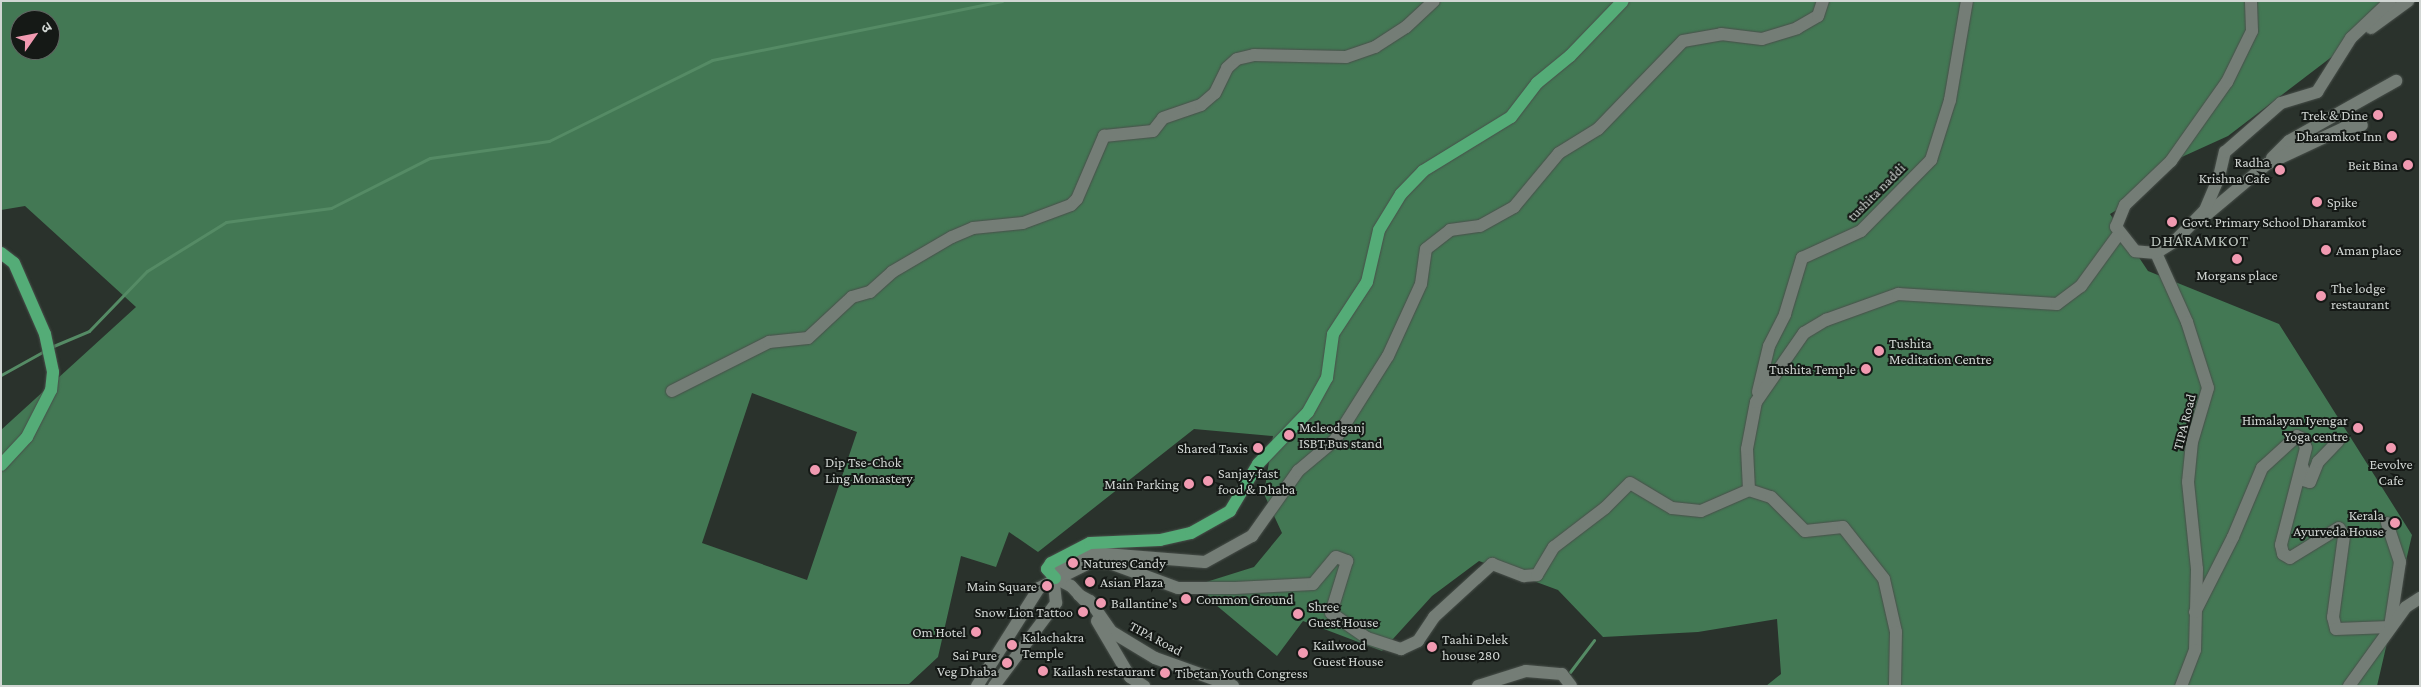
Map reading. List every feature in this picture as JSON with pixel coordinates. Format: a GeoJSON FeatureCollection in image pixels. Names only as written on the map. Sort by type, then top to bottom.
{"type":"FeatureCollection","features":[{"type":"Feature","properties":{"kind":"main road"},"geometry":{"type":"LineString","coordinates":[[1055,578],[1047,569],[1051,563],[1090,544],[1160,540],[1191,533],[1230,511],[1258,464],[1308,412],[1327,378],[1333,334],[1367,282],[1379,230],[1401,194],[1424,171],[1511,117],[1536,82],[1570,56],[1623,1]]}},
{"type":"Feature","properties":{"kind":"main road"},"geometry":{"type":"LineString","coordinates":[[1,253],[14,263],[44,334],[51,356],[51,390],[27,437],[1,466]]}},
{"type":"Feature","properties":{"kind":"street"},"geometry":{"type":"LineString","coordinates":[[672,391],[768,342],[808,338],[852,297],[870,292],[892,272],[952,237],[973,228],[1023,223],[1071,205],[1078,199],[1104,136],[1153,131],[1162,118],[1201,105],[1215,93],[1227,68],[1237,59],[1254,55],[1346,57],[1375,47],[1406,27],[1434,1]]}},
{"type":"Feature","properties":{"kind":"street"},"geometry":{"type":"LineString","coordinates":[[994,686],[1056,603],[1053,572],[1076,557],[1133,554],[1205,562],[1252,536],[1298,471],[1336,440],[1388,356],[1421,284],[1426,248],[1450,230],[1480,226],[1514,208],[1559,153],[1598,129],[1683,41],[1720,34],[1762,39],[1797,28],[1818,16],[1824,1]]}},
{"type":"Feature","properties":{"kind":"street","name":"tushita naddi"},"geometry":{"type":"LineString","coordinates":[[1749,490],[1747,449],[1756,402],[1769,346],[1786,314],[1802,258],[1861,231],[1931,160],[1950,100],[1967,1]]}},
{"type":"Feature","properties":{"kind":"street"},"geometry":{"type":"LineString","coordinates":[[2251,1],[2252,31],[2227,82],[2170,161],[2125,205],[2116,227],[2118,235],[2135,251],[2156,253],[2174,241],[2267,164],[2289,141],[2396,81]]}},
{"type":"Feature","properties":{"kind":"street"},"geometry":{"type":"LineString","coordinates":[[2174,241],[2205,210],[2219,177],[2225,152],[2281,103],[2317,92],[2351,38],[2390,1]]}},
{"type":"Feature","properties":{"kind":"street"},"geometry":{"type":"LineString","coordinates":[[2351,38],[2408,1]]}},
{"type":"Feature","properties":{"kind":"street"},"geometry":{"type":"LineString","coordinates":[[2267,164],[2344,128],[2362,125]]}},
{"type":"Feature","properties":{"kind":"street"},"geometry":{"type":"LineString","coordinates":[[1756,402],[1804,333],[1826,320],[1898,294],[2057,304],[2081,286],[2118,235]]}},
{"type":"Feature","properties":{"kind":"street","name":"TIPA Road"},"geometry":{"type":"LineString","coordinates":[[2156,253],[2188,322],[2208,388],[2192,442],[2188,482],[2197,569],[2195,650],[2181,686]]}},
{"type":"Feature","properties":{"kind":"street"},"geometry":{"type":"LineString","coordinates":[[2195,612],[2233,537],[2262,468],[2297,436],[2303,439],[2306,448],[2282,533],[2283,554],[2290,558],[2300,555],[2339,528],[2344,536],[2334,617],[2336,629],[2390,627]]}},
{"type":"Feature","properties":{"kind":"street"},"geometry":{"type":"LineString","coordinates":[[2303,463],[2303,480],[2310,482],[2318,462],[2338,441]]}},
{"type":"Feature","properties":{"kind":"street"},"geometry":{"type":"LineString","coordinates":[[977,686],[1031,599],[1055,578],[1091,562],[1110,563],[1178,588],[1313,584],[1336,557],[1347,561],[1331,613],[1368,638],[1401,649],[1418,642],[1434,617],[1492,564],[1524,576],[1537,575],[1554,547],[1606,508],[1630,483],[1672,508],[1700,511],[1749,490],[1771,497],[1805,531],[1843,527],[1884,579],[1896,632],[1895,686]]}},
{"type":"Feature","properties":{"kind":"street"},"geometry":{"type":"LineString","coordinates":[[2388,522],[2400,562],[2390,627]]}},
{"type":"Feature","properties":{"kind":"street"},"geometry":{"type":"LineString","coordinates":[[1055,578],[1079,595],[1090,606],[1130,677],[1144,686]]}},
{"type":"Feature","properties":{"kind":"street","name":"TIPA Road"},"geometry":{"type":"LineString","coordinates":[[1079,595],[1090,601],[1112,632],[1155,658],[1233,686]]}},
{"type":"Feature","properties":{"kind":"street"},"geometry":{"type":"LineString","coordinates":[[2349,686],[2406,607],[2420,598]]}},
{"type":"Feature","properties":{"kind":"street"},"geometry":{"type":"LineString","coordinates":[[1478,686],[1526,671],[1562,674],[1571,686]]}},
{"type":"Feature","properties":{"kind":"green space"},"geometry":{"type":"Polygon","coordinates":[[[1,1],[2405,1],[2228,136],[2173,161],[2125,205],[2110,214],[2148,271],[2279,324],[2412,535],[2377,686],[1766,686],[1781,674],[1777,619],[1698,632],[1603,637],[1558,590],[1479,561],[1432,596],[1382,651],[1303,621],[1277,656],[1210,600],[1203,583],[1254,567],[1282,533],[1264,494],[1273,436],[1194,429],[1038,552],[1009,532],[996,567],[961,556],[938,657],[909,684],[1,686],[1,430],[136,307],[25,206],[1,210],[1,1]],[[752,393],[702,543],[807,580],[857,432],[752,393]]]}},
{"type":"Feature","properties":{"kind":"waterway"},"geometry":{"type":"LineString","coordinates":[[51,347],[89,331],[147,271],[226,222],[331,208],[430,158],[549,141],[712,60],[1002,1]]}},
{"type":"Feature","properties":{"kind":"waterway"},"geometry":{"type":"LineString","coordinates":[[1,375],[46,350]]}},
{"type":"Feature","properties":{"kind":"waterway"},"geometry":{"type":"LineString","coordinates":[[1570,672],[1594,640]]}},
{"type":"Feature","properties":{"kind":"place","name":"Trek & Dine"},"geometry":{"type":"Point","coordinates":[2378,115]}},
{"type":"Feature","properties":{"kind":"place","name":"Dharamkot Inn"},"geometry":{"type":"Point","coordinates":[2392,136]}},
{"type":"Feature","properties":{"kind":"place","name":"Beit Bina"},"geometry":{"type":"Point","coordinates":[2408,165]}},
{"type":"Feature","properties":{"kind":"place","name":"Radha Krishna Cafe"},"geometry":{"type":"Point","coordinates":[2280,170]}},
{"type":"Feature","properties":{"kind":"place","name":"Spike"},"geometry":{"type":"Point","coordinates":[2317,202]}},
{"type":"Feature","properties":{"kind":"place","name":"Govt. Primary School Dharamkot"},"geometry":{"type":"Point","coordinates":[2172,222]}},
{"type":"Feature","properties":{"kind":"place","name":"Aman place"},"geometry":{"type":"Point","coordinates":[2326,250]}},
{"type":"Feature","properties":{"kind":"place","name":"Morgans place"},"geometry":{"type":"Point","coordinates":[2237,259]}},
{"type":"Feature","properties":{"kind":"place","name":"The lodge restaurant"},"geometry":{"type":"Point","coordinates":[2321,296]}},
{"type":"Feature","properties":{"kind":"place","name":"Tushita Meditation Centre"},"geometry":{"type":"Point","coordinates":[1879,351]}},
{"type":"Feature","properties":{"kind":"place","name":"Tushita Temple"},"geometry":{"type":"Point","coordinates":[1866,369]}},
{"type":"Feature","properties":{"kind":"place","name":"Himalayan Iyengar Yoga centre"},"geometry":{"type":"Point","coordinates":[2358,428]}},
{"type":"Feature","properties":{"kind":"place","name":"Mcleodganj ISBT Bus stand"},"geometry":{"type":"Point","coordinates":[1289,435]}},
{"type":"Feature","properties":{"kind":"place","name":"Shared Taxis"},"geometry":{"type":"Point","coordinates":[1258,448]}},
{"type":"Feature","properties":{"kind":"place","name":"Eevolve Cafe"},"geometry":{"type":"Point","coordinates":[2391,448]}},
{"type":"Feature","properties":{"kind":"place","name":"Dip Tse-Chok Ling Monastery"},"geometry":{"type":"Point","coordinates":[815,470]}},
{"type":"Feature","properties":{"kind":"place","name":"Sanjay fast food & Dhaba"},"geometry":{"type":"Point","coordinates":[1208,481]}},
{"type":"Feature","properties":{"kind":"place","name":"Main Parking"},"geometry":{"type":"Point","coordinates":[1189,484]}},
{"type":"Feature","properties":{"kind":"place","name":"Kerala Ayurveda House"},"geometry":{"type":"Point","coordinates":[2395,523]}},
{"type":"Feature","properties":{"kind":"place","name":"Natures Candy"},"geometry":{"type":"Point","coordinates":[1073,563]}},
{"type":"Feature","properties":{"kind":"place","name":"Asian Plaza"},"geometry":{"type":"Point","coordinates":[1090,582]}},
{"type":"Feature","properties":{"kind":"place","name":"Main Square"},"geometry":{"type":"Point","coordinates":[1047,586]}},
{"type":"Feature","properties":{"kind":"place","name":"Common Ground"},"geometry":{"type":"Point","coordinates":[1186,599]}},
{"type":"Feature","properties":{"kind":"place","name":"Ballantine's"},"geometry":{"type":"Point","coordinates":[1101,603]}},
{"type":"Feature","properties":{"kind":"place","name":"Snow Lion Tattoo"},"geometry":{"type":"Point","coordinates":[1083,612]}},
{"type":"Feature","properties":{"kind":"place","name":"Shree Guest House"},"geometry":{"type":"Point","coordinates":[1298,614]}},
{"type":"Feature","properties":{"kind":"place","name":"Om Hotel"},"geometry":{"type":"Point","coordinates":[976,632]}},
{"type":"Feature","properties":{"kind":"place","name":"Kalachakra Temple"},"geometry":{"type":"Point","coordinates":[1012,645]}},
{"type":"Feature","properties":{"kind":"place","name":"Taahi Delek house 280"},"geometry":{"type":"Point","coordinates":[1432,647]}},
{"type":"Feature","properties":{"kind":"place","name":"Kailwood Guest House"},"geometry":{"type":"Point","coordinates":[1303,653]}},
{"type":"Feature","properties":{"kind":"place","name":"Sai Pure Veg Dhaba"},"geometry":{"type":"Point","coordinates":[1007,663]}},
{"type":"Feature","properties":{"kind":"place","name":"Kailash restaurant"},"geometry":{"type":"Point","coordinates":[1043,671]}},
{"type":"Feature","properties":{"kind":"place","name":"Tibetan Youth Congress"},"geometry":{"type":"Point","coordinates":[1165,673]}},
{"type":"Feature","properties":{"kind":"district","name":"DHARAMKOT"},"geometry":{"type":"Point","coordinates":[2200,241]}}]}
